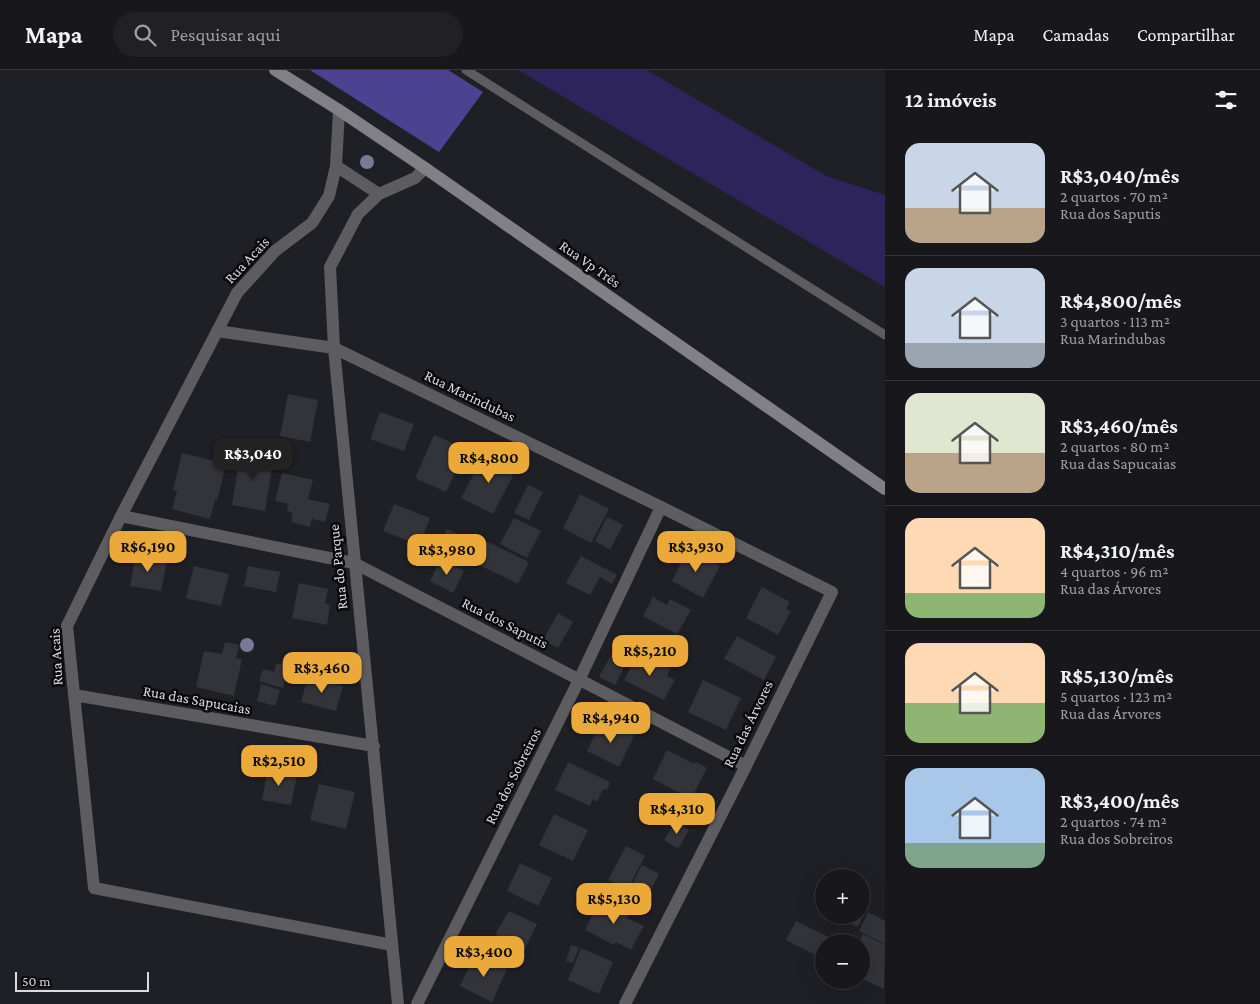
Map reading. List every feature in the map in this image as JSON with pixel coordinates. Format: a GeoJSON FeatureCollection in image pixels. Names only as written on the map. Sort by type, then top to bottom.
{"type":"FeatureCollection","features":[{"type":"Feature","properties":{"kind":"street","name":"Rua Vp Três"},"geometry":{"type":"LineString","coordinates":[[275,70],[339,110],[425,168],[885,488]]}},
{"type":"Feature","properties":{"kind":"street","name":"Rua Acais"},"geometry":{"type":"LineString","coordinates":[[339,110],[336,166],[329,196],[312,223],[275,251],[237,293],[121,516],[67,626],[94,888],[392,944]]}},
{"type":"Feature","properties":{"kind":"street"},"geometry":{"type":"LineString","coordinates":[[336,166],[379,194]]}},
{"type":"Feature","properties":{"kind":"street","name":"Rua do Parque"},"geometry":{"type":"LineString","coordinates":[[398,1004],[334,348],[330,267],[358,214],[379,194],[415,178],[425,168]]}},
{"type":"Feature","properties":{"kind":"street","name":"Rua Marindubas"},"geometry":{"type":"LineString","coordinates":[[218,330],[334,348],[832,592]]}},
{"type":"Feature","properties":{"kind":"street","name":"Rua dos Sobreiros"},"geometry":{"type":"LineString","coordinates":[[417,1004],[579,680],[661,507]]}},
{"type":"Feature","properties":{"kind":"street","name":"Rua dos Saputis"},"geometry":{"type":"LineString","coordinates":[[121,516],[354,562],[746,766]]}},
{"type":"Feature","properties":{"kind":"street","name":"Rua das Árvores"},"geometry":{"type":"LineString","coordinates":[[625,1004],[832,592]]}},
{"type":"Feature","properties":{"kind":"street","name":"Rua das Sapucaias"},"geometry":{"type":"LineString","coordinates":[[74,695],[374,746]]}},
{"type":"Feature","properties":{"kind":"lane"},"geometry":{"type":"LineString","coordinates":[[466,70],[885,336]]}},
{"type":"Feature","properties":{"kind":"shaded area"},"geometry":{"type":"Polygon","coordinates":[[[310,70],[448,70],[483,92],[439,152],[310,70]]]}},
{"type":"Feature","properties":{"kind":"shaded area"},"geometry":{"type":"Polygon","coordinates":[[[518,70],[647,70],[826,176],[885,195],[885,287],[518,70]]]}},
{"type":"Feature","properties":{"kind":"building"},"geometry":{"type":"Polygon","coordinates":[[[288,394],[318,400],[310,442],[280,436],[288,394]]]}},
{"type":"Feature","properties":{"kind":"building"},"geometry":{"type":"Polygon","coordinates":[[[380,412],[414,424],[404,451],[370,439],[380,412]]]}},
{"type":"Feature","properties":{"kind":"building"},"geometry":{"type":"Polygon","coordinates":[[[434,435],[466,449],[446,492],[415,478],[434,435]]]}},
{"type":"Feature","properties":{"kind":"building"},"geometry":{"type":"Polygon","coordinates":[[[241,450],[274,456],[265,511],[232,505],[241,450]]]}},
{"type":"Feature","properties":{"kind":"building"},"geometry":{"type":"Polygon","coordinates":[[[182,453],[226,464],[217,501],[215,500],[210,519],[172,509],[177,491],[173,490],[182,453]]]}},
{"type":"Feature","properties":{"kind":"building"},"geometry":{"type":"Polygon","coordinates":[[[490,454],[517,468],[493,514],[461,498],[479,464],[483,467],[490,454]]]}},
{"type":"Feature","properties":{"kind":"building"},"geometry":{"type":"Polygon","coordinates":[[[282,473],[313,480],[308,499],[330,504],[325,522],[312,519],[310,527],[291,522],[293,513],[287,511],[288,504],[275,501],[282,473]]]}},
{"type":"Feature","properties":{"kind":"building"},"geometry":{"type":"Polygon","coordinates":[[[528,485],[543,492],[529,520],[514,513],[528,485]]]}},
{"type":"Feature","properties":{"kind":"building"},"geometry":{"type":"Polygon","coordinates":[[[580,494],[609,509],[591,543],[563,528],[580,494]]]}},
{"type":"Feature","properties":{"kind":"building"},"geometry":{"type":"Polygon","coordinates":[[[394,504],[430,518],[419,545],[383,531],[394,504]]]}},
{"type":"Feature","properties":{"kind":"building"},"geometry":{"type":"Polygon","coordinates":[[[607,517],[623,525],[610,550],[595,541],[607,517]]]}},
{"type":"Feature","properties":{"kind":"building"},"geometry":{"type":"Polygon","coordinates":[[[514,518],[541,531],[527,558],[500,544],[514,518]]]}},
{"type":"Feature","properties":{"kind":"building"},"geometry":{"type":"Polygon","coordinates":[[[447,529],[476,543],[463,567],[434,553],[447,529]]]}},
{"type":"Feature","properties":{"kind":"building"},"geometry":{"type":"Polygon","coordinates":[[[486,541],[529,562],[518,584],[475,563],[486,541]]]}},
{"type":"Feature","properties":{"kind":"building"},"geometry":{"type":"Polygon","coordinates":[[[688,549],[720,566],[703,598],[672,581],[688,549]]]}},
{"type":"Feature","properties":{"kind":"building"},"geometry":{"type":"Polygon","coordinates":[[[136,554],[167,560],[161,591],[130,586],[136,554]]]}},
{"type":"Feature","properties":{"kind":"building"},"geometry":{"type":"Polygon","coordinates":[[[581,556],[617,575],[612,584],[600,577],[590,595],[566,583],[581,556]]]}},
{"type":"Feature","properties":{"kind":"building"},"geometry":{"type":"Polygon","coordinates":[[[441,559],[464,571],[453,593],[430,581],[441,559]]]}},
{"type":"Feature","properties":{"kind":"building"},"geometry":{"type":"Polygon","coordinates":[[[194,566],[229,574],[221,606],[186,598],[194,566]]]}},
{"type":"Feature","properties":{"kind":"building"},"geometry":{"type":"Polygon","coordinates":[[[248,566],[280,572],[276,592],[244,586],[248,566]]]}},
{"type":"Feature","properties":{"kind":"building"},"geometry":{"type":"Polygon","coordinates":[[[299,583],[328,589],[325,604],[330,605],[327,625],[292,618],[299,583]]]}},
{"type":"Feature","properties":{"kind":"building"},"geometry":{"type":"Polygon","coordinates":[[[762,587],[790,602],[786,609],[791,611],[778,635],[746,618],[762,587]]]}},
{"type":"Feature","properties":{"kind":"building"},"geometry":{"type":"Polygon","coordinates":[[[653,597],[667,605],[670,599],[691,610],[677,634],[643,616],[653,597]]]}},
{"type":"Feature","properties":{"kind":"building"},"geometry":{"type":"Polygon","coordinates":[[[558,613],[573,622],[558,648],[543,640],[558,613]]]}},
{"type":"Feature","properties":{"kind":"building"},"geometry":{"type":"Polygon","coordinates":[[[737,636],[776,657],[764,680],[724,659],[737,636]]]}},
{"type":"Feature","properties":{"kind":"building"},"geometry":{"type":"Polygon","coordinates":[[[225,642],[239,645],[236,658],[242,659],[234,696],[196,687],[204,651],[222,654],[225,642]]]}},
{"type":"Feature","properties":{"kind":"building"},"geometry":{"type":"Polygon","coordinates":[[[617,644],[632,652],[615,685],[599,677],[617,644]]]}},
{"type":"Feature","properties":{"kind":"building"},"geometry":{"type":"Polygon","coordinates":[[[638,653],[670,669],[667,676],[675,680],[664,700],[624,680],[638,653]]]}},
{"type":"Feature","properties":{"kind":"building"},"geometry":{"type":"Polygon","coordinates":[[[277,663],[289,667],[283,688],[259,681],[263,669],[274,672],[277,663]]]}},
{"type":"Feature","properties":{"kind":"building"},"geometry":{"type":"Polygon","coordinates":[[[308,676],[343,686],[336,711],[301,702],[308,676]]]}},
{"type":"Feature","properties":{"kind":"building"},"geometry":{"type":"Polygon","coordinates":[[[703,680],[741,698],[726,730],[688,712],[703,680]]]}},
{"type":"Feature","properties":{"kind":"building"},"geometry":{"type":"Polygon","coordinates":[[[261,684],[280,690],[275,706],[257,701],[261,684]]]}},
{"type":"Feature","properties":{"kind":"building"},"geometry":{"type":"Polygon","coordinates":[[[600,724],[614,731],[617,725],[635,734],[619,767],[587,751],[600,724]]]}},
{"type":"Feature","properties":{"kind":"building"},"geometry":{"type":"Polygon","coordinates":[[[667,750],[694,764],[696,762],[707,768],[691,799],[653,779],[667,750]]]}},
{"type":"Feature","properties":{"kind":"building"},"geometry":{"type":"Polygon","coordinates":[[[568,762],[610,782],[607,790],[603,789],[597,802],[593,799],[590,806],[555,790],[568,762]]]}},
{"type":"Feature","properties":{"kind":"building"},"geometry":{"type":"Polygon","coordinates":[[[268,769],[297,775],[291,805],[262,800],[268,769]]]}},
{"type":"Feature","properties":{"kind":"building"},"geometry":{"type":"Polygon","coordinates":[[[319,784],[355,792],[346,829],[310,820],[319,784]]]}},
{"type":"Feature","properties":{"kind":"building"},"geometry":{"type":"Polygon","coordinates":[[[554,814],[588,830],[573,861],[539,845],[554,814]]]}},
{"type":"Feature","properties":{"kind":"building"},"geometry":{"type":"Polygon","coordinates":[[[675,822],[689,830],[678,849],[664,840],[675,822]]]}},
{"type":"Feature","properties":{"kind":"building"},"geometry":{"type":"Polygon","coordinates":[[[626,846],[645,856],[627,890],[608,880],[626,846]]]}},
{"type":"Feature","properties":{"kind":"building"},"geometry":{"type":"Polygon","coordinates":[[[520,863],[552,878],[538,906],[507,891],[520,863]]]}},
{"type":"Feature","properties":{"kind":"building"},"geometry":{"type":"Polygon","coordinates":[[[642,865],[659,874],[645,901],[628,892],[642,865]]]}},
{"type":"Feature","properties":{"kind":"building"},"geometry":{"type":"Polygon","coordinates":[[[601,898],[630,912],[627,918],[644,926],[631,950],[616,942],[614,945],[585,930],[601,898]]]}},
{"type":"Feature","properties":{"kind":"building"},"geometry":{"type":"Polygon","coordinates":[[[509,911],[537,924],[520,959],[492,946],[496,933],[509,911]]]}},
{"type":"Feature","properties":{"kind":"building"},"geometry":{"type":"Polygon","coordinates":[[[870,913],[885,921],[885,944],[870,936],[870,934],[859,931],[862,924],[870,924],[870,913]]]}},
{"type":"Feature","properties":{"kind":"building"},"geometry":{"type":"Polygon","coordinates":[[[796,921],[823,934],[815,934],[815,954],[786,940],[796,921]]]}},
{"type":"Feature","properties":{"kind":"building"},"geometry":{"type":"Polygon","coordinates":[[[870,938],[885,945],[884,989],[870,982],[870,938]]]}},
{"type":"Feature","properties":{"kind":"building"},"geometry":{"type":"Polygon","coordinates":[[[571,945],[579,947],[573,963],[566,961],[571,945]]]}},
{"type":"Feature","properties":{"kind":"building"},"geometry":{"type":"Polygon","coordinates":[[[581,948],[613,962],[599,994],[568,980],[581,948]]]}},
{"type":"Feature","properties":{"kind":"building"},"geometry":{"type":"Polygon","coordinates":[[[475,954],[507,969],[492,1002],[460,986],[475,954]]]}}]}
